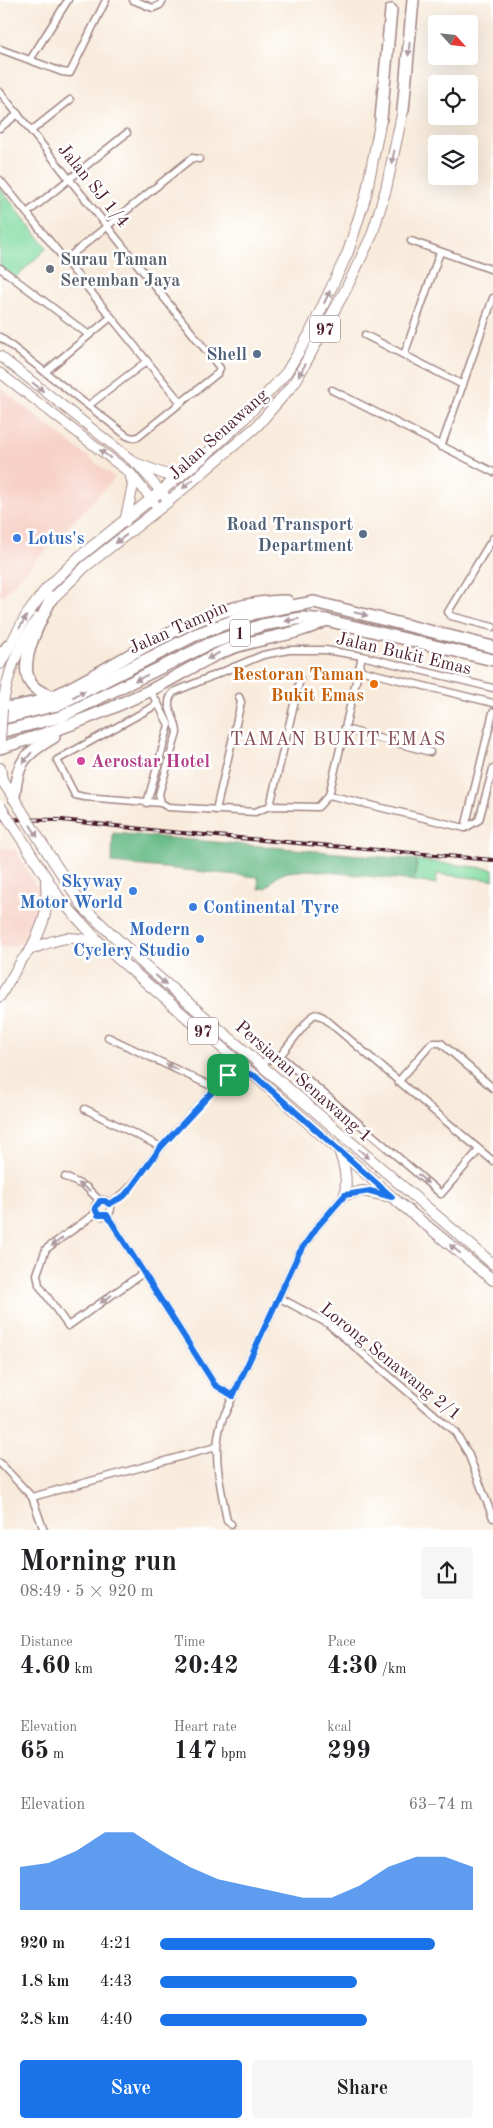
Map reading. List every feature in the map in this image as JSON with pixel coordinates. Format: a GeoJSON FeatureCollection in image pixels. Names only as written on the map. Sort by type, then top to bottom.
{"type":"FeatureCollection","features":[{"type":"Feature","properties":{"kind":"highway"},"geometry":{"type":"LineString","coordinates":[[404,110],[413,0]]}},
{"type":"Feature","properties":{"kind":"highway"},"geometry":{"type":"LineString","coordinates":[[381,119],[391,10]]}},
{"type":"Feature","properties":{"kind":"highway"},"geometry":{"type":"LineString","coordinates":[[52,598],[31,644],[27,674],[32,685],[52,697]]}},
{"type":"Feature","properties":{"kind":"highway"},"geometry":{"type":"LineString","coordinates":[[1,712],[52,697],[194,620],[248,605],[284,601],[314,602]]}},
{"type":"Feature","properties":{"kind":"highway","name":"Jalan Tampin"},"geometry":{"type":"LineString","coordinates":[[1,712],[57,705],[197,634],[255,613],[314,602],[493,647]]}},
{"type":"Feature","properties":{"kind":"highway","name":"Jalan Tampin"},"geometry":{"type":"LineString","coordinates":[[0,732],[60,717],[209,644],[262,625],[302,618],[326,620],[493,660]]}},
{"type":"Feature","properties":{"kind":"highway"},"geometry":{"type":"LineString","coordinates":[[17,803],[16,778],[26,757],[39,746],[82,722],[150,690],[220,653],[234,647],[313,627],[326,620]]}},
{"type":"Feature","properties":{"kind":"highway"},"geometry":{"type":"LineString","coordinates":[[0,657],[8,646]]}},
{"type":"Feature","properties":{"kind":"highway"},"geometry":{"type":"LineString","coordinates":[[0,748],[82,722]]}},
{"type":"Feature","properties":{"kind":"main road","name":"Jalan Senawang"},"geometry":{"type":"LineString","coordinates":[[1,712],[7,676],[19,649],[52,598],[86,566],[159,509],[257,426],[295,382],[346,289],[372,234],[386,189],[404,110]]}},
{"type":"Feature","properties":{"kind":"main road","name":"Jalan Senawang"},"geometry":{"type":"LineString","coordinates":[[0,664],[8,646],[26,616],[46,589],[80,557],[202,458],[265,397],[286,373],[309,335],[348,252],[366,195],[381,119]]}},
{"type":"Feature","properties":{"kind":"main road"},"geometry":{"type":"LineString","coordinates":[[135,463],[180,477]]}},
{"type":"Feature","properties":{"kind":"main road"},"geometry":{"type":"LineString","coordinates":[[125,522],[133,485],[130,473]]}},
{"type":"Feature","properties":{"kind":"main road","name":"97"},"geometry":{"type":"LineString","coordinates":[[0,741],[1,712]]}},
{"type":"Feature","properties":{"kind":"main road","name":"Persiaran Senawang 1"},"geometry":{"type":"LineString","coordinates":[[0,768],[2,780],[84,908],[149,969],[493,1264]]}},
{"type":"Feature","properties":{"kind":"main road","name":"Persiaran Senawang 1"},"geometry":{"type":"LineString","coordinates":[[0,806],[58,898],[101,944],[392,1197],[493,1280]]}},
{"type":"Feature","properties":{"kind":"main road"},"geometry":{"type":"LineString","coordinates":[[31,949],[46,916],[48,903],[46,877]]}},
{"type":"Feature","properties":{"kind":"main road"},"geometry":{"type":"LineString","coordinates":[[31,949],[66,937],[76,937],[101,944]]}},
{"type":"Feature","properties":{"kind":"main road"},"geometry":{"type":"LineString","coordinates":[[339,1151],[346,1169],[345,1195],[370,1191],[392,1197]]}},
{"type":"Feature","properties":{"kind":"street"},"geometry":{"type":"LineString","coordinates":[[30,60],[68,0]]}},
{"type":"Feature","properties":{"kind":"street"},"geometry":{"type":"LineString","coordinates":[[0,49],[62,72],[70,73],[106,0]]}},
{"type":"Feature","properties":{"kind":"street"},"geometry":{"type":"LineString","coordinates":[[136,1],[153,8],[160,5],[163,0]]}},
{"type":"Feature","properties":{"kind":"street","name":"Jalan SJ 1/4"},"geometry":{"type":"LineString","coordinates":[[0,92],[220,368],[218,373],[181,403]]}},
{"type":"Feature","properties":{"kind":"street"},"geometry":{"type":"LineString","coordinates":[[31,131],[70,100]]}},
{"type":"Feature","properties":{"kind":"street"},"geometry":{"type":"LineString","coordinates":[[0,128],[18,114]]}},
{"type":"Feature","properties":{"kind":"street"},"geometry":{"type":"LineString","coordinates":[[27,213],[127,133]]}},
{"type":"Feature","properties":{"kind":"street"},"geometry":{"type":"LineString","coordinates":[[65,260],[192,158],[199,159]]}},
{"type":"Feature","properties":{"kind":"street"},"geometry":{"type":"LineString","coordinates":[[0,180],[181,403],[138,437],[127,436],[0,337]]}},
{"type":"Feature","properties":{"kind":"street"},"geometry":{"type":"LineString","coordinates":[[411,241],[493,270]]}},
{"type":"Feature","properties":{"kind":"street"},"geometry":{"type":"LineString","coordinates":[[404,356],[440,252]]}},
{"type":"Feature","properties":{"kind":"street"},"geometry":{"type":"LineString","coordinates":[[0,268],[89,335]]}},
{"type":"Feature","properties":{"kind":"street"},"geometry":{"type":"LineString","coordinates":[[441,447],[493,298]]}},
{"type":"Feature","properties":{"kind":"street"},"geometry":{"type":"LineString","coordinates":[[44,372],[111,317]]}},
{"type":"Feature","properties":{"kind":"street"},"geometry":{"type":"LineString","coordinates":[[365,335],[463,385]]}},
{"type":"Feature","properties":{"kind":"street"},"geometry":{"type":"LineString","coordinates":[[0,356],[135,463],[169,500]]}},
{"type":"Feature","properties":{"kind":"street"},"geometry":{"type":"LineString","coordinates":[[89,405],[147,361]]}},
{"type":"Feature","properties":{"kind":"street"},"geometry":{"type":"LineString","coordinates":[[0,373],[130,473],[159,509]]}},
{"type":"Feature","properties":{"kind":"street"},"geometry":{"type":"LineString","coordinates":[[332,390],[493,472]]}},
{"type":"Feature","properties":{"kind":"street"},"geometry":{"type":"LineString","coordinates":[[493,539],[448,612],[451,616],[493,627]]}},
{"type":"Feature","properties":{"kind":"street","name":"Jalan Bukit Emas"},"geometry":{"type":"LineString","coordinates":[[161,803],[159,794],[177,733],[177,726],[168,702],[174,692],[263,655],[289,650],[325,650],[362,656],[493,688]]}},
{"type":"Feature","properties":{"kind":"street"},"geometry":{"type":"LineString","coordinates":[[158,704],[57,760],[75,795],[84,798],[161,803],[168,807],[255,812],[270,806],[318,807],[328,795],[362,656]]}},
{"type":"Feature","properties":{"kind":"street"},"geometry":{"type":"LineString","coordinates":[[359,670],[493,703]]}},
{"type":"Feature","properties":{"kind":"street"},"geometry":{"type":"LineString","coordinates":[[270,806],[300,679]]}},
{"type":"Feature","properties":{"kind":"street"},"geometry":{"type":"LineString","coordinates":[[148,803],[169,726],[150,690]]}},
{"type":"Feature","properties":{"kind":"street"},"geometry":{"type":"LineString","coordinates":[[216,810],[241,702],[239,697]]}},
{"type":"Feature","properties":{"kind":"street"},"geometry":{"type":"LineString","coordinates":[[465,828],[493,712]]}},
{"type":"Feature","properties":{"kind":"street"},"geometry":{"type":"LineString","coordinates":[[345,729],[430,752]]}},
{"type":"Feature","properties":{"kind":"street"},"geometry":{"type":"LineString","coordinates":[[328,795],[465,828],[479,820],[493,769]]}},
{"type":"Feature","properties":{"kind":"street"},"geometry":{"type":"LineString","coordinates":[[0,997],[21,961],[31,949]]}},
{"type":"Feature","properties":{"kind":"street"},"geometry":{"type":"LineString","coordinates":[[260,1064],[280,1056],[312,1016],[316,1014],[323,1017],[493,1161]]}},
{"type":"Feature","properties":{"kind":"street"},"geometry":{"type":"LineString","coordinates":[[108,1037],[215,1088]]}},
{"type":"Feature","properties":{"kind":"street"},"geometry":{"type":"LineString","coordinates":[[398,1082],[432,1043],[441,1043],[493,1088]]}},
{"type":"Feature","properties":{"kind":"street"},"geometry":{"type":"LineString","coordinates":[[109,1204],[124,1196],[161,1147],[228,1075],[230,1066],[227,1052]]}},
{"type":"Feature","properties":{"kind":"street"},"geometry":{"type":"LineString","coordinates":[[280,1056],[441,1194],[479,1150]]}},
{"type":"Feature","properties":{"kind":"street"},"geometry":{"type":"LineString","coordinates":[[228,1075],[244,1072],[255,1076]]}},
{"type":"Feature","properties":{"kind":"street"},"geometry":{"type":"LineString","coordinates":[[85,1108],[161,1147]]}},
{"type":"Feature","properties":{"kind":"street"},"geometry":{"type":"LineString","coordinates":[[65,1177],[86,1187],[100,1201],[105,1201],[109,1204]]}},
{"type":"Feature","properties":{"kind":"street"},"geometry":{"type":"LineString","coordinates":[[231,1524],[228,1521],[216,1456],[218,1434],[233,1396],[278,1297],[304,1246],[345,1195]]}},
{"type":"Feature","properties":{"kind":"street"},"geometry":{"type":"LineString","coordinates":[[96,1213],[95,1206],[100,1201]]}},
{"type":"Feature","properties":{"kind":"street"},"geometry":{"type":"LineString","coordinates":[[107,1215],[110,1211],[109,1204]]}},
{"type":"Feature","properties":{"kind":"street"},"geometry":{"type":"LineString","coordinates":[[96,1213],[102,1216],[107,1215]]}},
{"type":"Feature","properties":{"kind":"street"},"geometry":{"type":"LineString","coordinates":[[96,1213],[46,1249],[38,1274],[39,1285],[68,1326],[143,1273]]}},
{"type":"Feature","properties":{"kind":"street"},"geometry":{"type":"LineString","coordinates":[[107,1215],[215,1385],[233,1396]]}},
{"type":"Feature","properties":{"kind":"street","name":"Lorong Senawang 2/1"},"geometry":{"type":"LineString","coordinates":[[278,1297],[328,1323],[455,1432],[468,1453],[493,1518]]}},
{"type":"Feature","properties":{"kind":"street"},"geometry":{"type":"LineString","coordinates":[[32,1497],[216,1447]]}},
{"type":"Feature","properties":{"kind":"street"},"geometry":{"type":"LineString","coordinates":[[0,1463],[32,1497],[44,1530]]}},
{"type":"Feature","properties":{"kind":"shaded area"},"geometry":{"type":"Polygon","coordinates":[[[0,388],[115,478],[0,598],[0,388]]]}},
{"type":"Feature","properties":{"kind":"shaded area"},"geometry":{"type":"Polygon","coordinates":[[[0,848],[15,849],[46,903],[40,920],[29,937],[14,946],[0,947],[0,848]]]}},
{"type":"Feature","properties":{"kind":"green space"},"geometry":{"type":"Polygon","coordinates":[[[0,188],[47,248],[15,278],[0,266],[0,188]]]}},
{"type":"Feature","properties":{"kind":"green space"},"geometry":{"type":"Polygon","coordinates":[[[113,833],[417,860],[414,881],[310,870],[288,872],[277,876],[266,888],[259,889],[258,877],[112,863],[113,833]]]}},
{"type":"Feature","properties":{"kind":"green space"},"geometry":{"type":"Polygon","coordinates":[[[417,860],[493,869],[493,880],[437,874],[436,884],[414,881],[417,860]]]}},
{"type":"Feature","properties":{"kind":"railway"},"geometry":{"type":"LineString","coordinates":[[0,819],[62,820],[160,831],[493,860]]}},
{"type":"Feature","properties":{"kind":"place","name":"Surau Taman Seremban Jaya"},"geometry":{"type":"Point","coordinates":[50,269]}},
{"type":"Feature","properties":{"kind":"place","name":"Shell"},"geometry":{"type":"Point","coordinates":[257,354]}},
{"type":"Feature","properties":{"kind":"place","name":"Road Transport Department"},"geometry":{"type":"Point","coordinates":[363,534]}},
{"type":"Feature","properties":{"kind":"place","name":"Lotus's"},"geometry":{"type":"Point","coordinates":[17,538]}},
{"type":"Feature","properties":{"kind":"place","name":"Restoran Taman Bukit Emas"},"geometry":{"type":"Point","coordinates":[374,684]}},
{"type":"Feature","properties":{"kind":"place","name":"Aerostar Hotel"},"geometry":{"type":"Point","coordinates":[81,761]}},
{"type":"Feature","properties":{"kind":"place","name":"Skyway Motor World"},"geometry":{"type":"Point","coordinates":[133,891]}},
{"type":"Feature","properties":{"kind":"place","name":"Continental Tyre"},"geometry":{"type":"Point","coordinates":[193,907]}},
{"type":"Feature","properties":{"kind":"place","name":"Modern Cyclery Studio"},"geometry":{"type":"Point","coordinates":[200,939]}},
{"type":"Feature","properties":{"kind":"district","name":"TAMAN BUKIT EMAS"},"geometry":{"type":"Point","coordinates":[338,738]}},
{"type":"Feature","properties":{"kind":"route"},"geometry":{"type":"LineString","coordinates":[[244,1072],[255,1076],[392,1197],[370,1191],[345,1195],[317,1227],[299,1253],[233,1396],[215,1385],[107,1215],[98,1215],[95,1208],[96,1204],[102,1200],[109,1204],[124,1196],[161,1147],[228,1075],[244,1072]]}}]}
